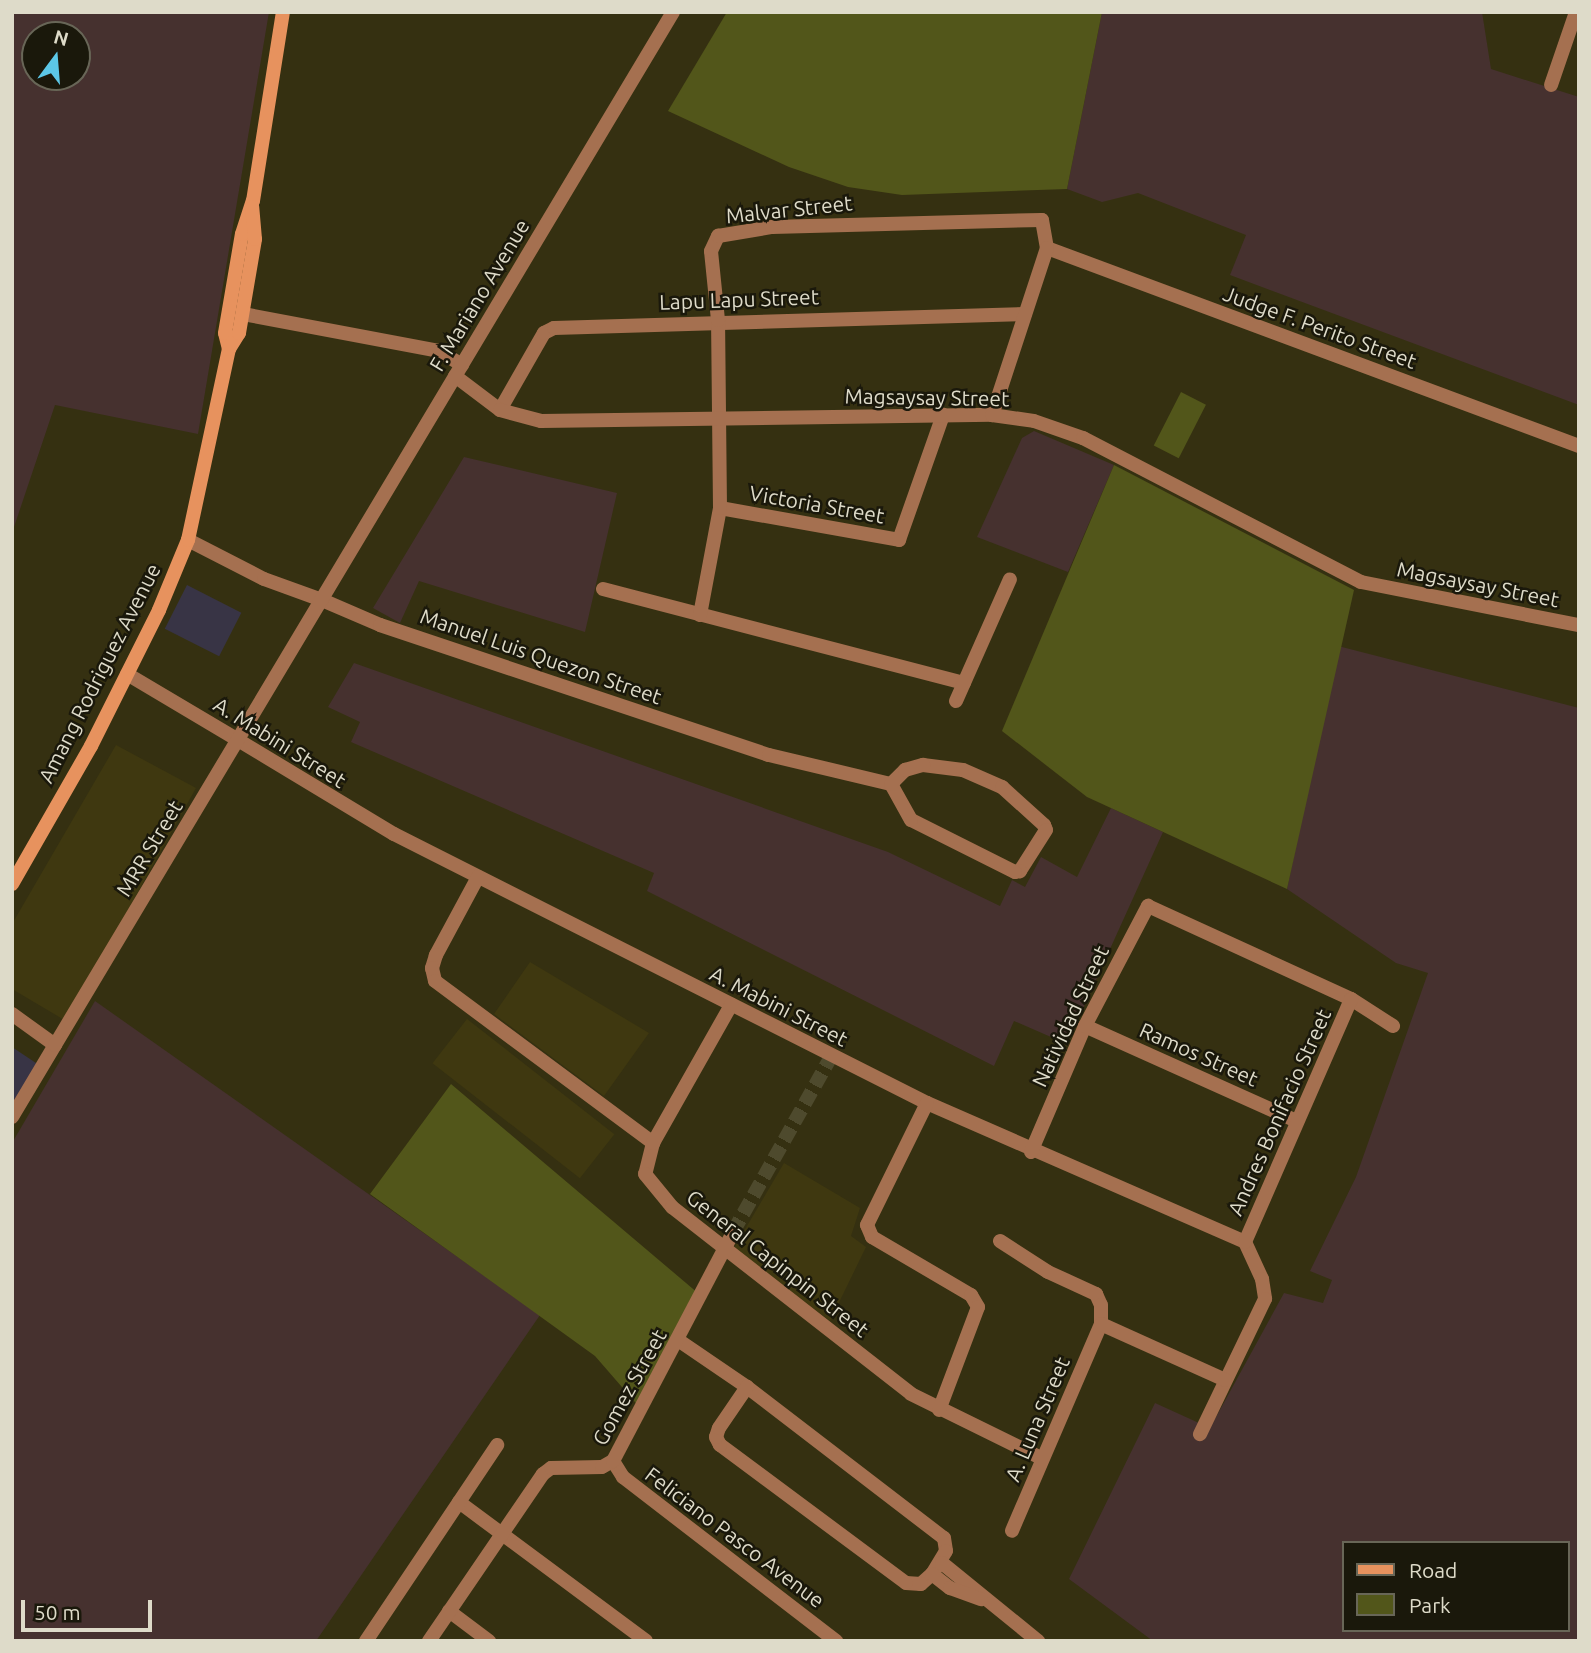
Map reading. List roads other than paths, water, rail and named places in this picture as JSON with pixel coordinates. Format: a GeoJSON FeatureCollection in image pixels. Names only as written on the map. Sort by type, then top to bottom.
{"type":"FeatureCollection","features":[{"type":"Feature","properties":{"kind":"main road","name":"Amang Rodriguez Avenue"},"geometry":{"type":"LineString","coordinates":[[229,349],[225,332],[242,234],[252,207],[283,12]]}},
{"type":"Feature","properties":{"kind":"main road","name":"Amang Rodriguez Avenue"},"geometry":{"type":"LineString","coordinates":[[12,884],[127,674],[188,540],[229,349],[239,333],[243,314],[256,239],[252,207]]}},
{"type":"Feature","properties":{"kind":"street","name":"F. Mariano Avenue"},"geometry":{"type":"LineString","coordinates":[[321,600],[673,12]]}},
{"type":"Feature","properties":{"kind":"street"},"geometry":{"type":"LineString","coordinates":[[1551,85],[1576,12]]}},
{"type":"Feature","properties":{"kind":"street","name":"Malvar Street"},"geometry":{"type":"LineString","coordinates":[[700,615],[720,508],[718,320],[711,251],[719,236],[796,226],[1037,219],[1045,223],[1047,248]]}},
{"type":"Feature","properties":{"kind":"street"},"geometry":{"type":"LineString","coordinates":[[992,415],[1047,248]]}},
{"type":"Feature","properties":{"kind":"street","name":"Judge F. Perito Street"},"geometry":{"type":"LineString","coordinates":[[1047,248],[1579,446]]}},
{"type":"Feature","properties":{"kind":"street","name":"Magsaysay Street"},"geometry":{"type":"LineString","coordinates":[[243,314],[439,351],[500,410],[541,421],[943,415],[992,415],[1034,421],[1083,438],[1361,582],[1579,625]]}},
{"type":"Feature","properties":{"kind":"street","name":"Lapu Lapu Street"},"geometry":{"type":"LineString","coordinates":[[500,410],[544,333],[554,328],[718,320],[1025,314]]}},
{"type":"Feature","properties":{"kind":"street","name":"Victoria Street"},"geometry":{"type":"LineString","coordinates":[[720,508],[898,540],[943,415]]}},
{"type":"Feature","properties":{"kind":"street","name":"Manuel Luis Quezon Street"},"geometry":{"type":"LineString","coordinates":[[188,540],[264,579],[380,625],[769,755],[891,784]]}},
{"type":"Feature","properties":{"kind":"street"},"geometry":{"type":"LineString","coordinates":[[957,701],[1010,579]]}},
{"type":"Feature","properties":{"kind":"street"},"geometry":{"type":"LineString","coordinates":[[603,589],[964,683]]}},
{"type":"Feature","properties":{"kind":"street","name":"MRR Street"},"geometry":{"type":"LineString","coordinates":[[12,1117],[321,600]]}},
{"type":"Feature","properties":{"kind":"street","name":"A. Mabini Street"},"geometry":{"type":"LineString","coordinates":[[127,674],[238,740],[306,785],[478,877],[927,1103],[1031,1152],[1245,1242]]}},
{"type":"Feature","properties":{"kind":"street"},"geometry":{"type":"LineString","coordinates":[[923,765],[963,770],[1002,787],[1046,830],[1020,871],[1014,872],[911,820],[891,784],[905,771],[923,765]]}},
{"type":"Feature","properties":{"kind":"street"},"geometry":{"type":"LineString","coordinates":[[478,877],[436,955],[432,968],[435,981],[653,1143],[732,1005]]}},
{"type":"Feature","properties":{"kind":"street","name":"Natividad Street"},"geometry":{"type":"LineString","coordinates":[[1031,1152],[1085,1026],[1148,906],[1153,905],[1352,999]]}},
{"type":"Feature","properties":{"kind":"street"},"geometry":{"type":"LineString","coordinates":[[1352,999],[1393,1026]]}},
{"type":"Feature","properties":{"kind":"street","name":"Andres Bonifacio Street"},"geometry":{"type":"LineString","coordinates":[[1245,1242],[1352,999]]}},
{"type":"Feature","properties":{"kind":"street"},"geometry":{"type":"LineString","coordinates":[[12,1014],[55,1045]]}},
{"type":"Feature","properties":{"kind":"street","name":"Ramos Street"},"geometry":{"type":"LineString","coordinates":[[1085,1026],[1296,1121]]}},
{"type":"Feature","properties":{"kind":"street"},"geometry":{"type":"LineString","coordinates":[[927,1103],[867,1225],[872,1237],[971,1295],[978,1307],[939,1410]]}},
{"type":"Feature","properties":{"kind":"street","name":"General Capinpin Street"},"geometry":{"type":"LineString","coordinates":[[653,1143],[645,1174],[672,1207],[911,1394],[1041,1458]]}},
{"type":"Feature","properties":{"kind":"street","name":"Gomez Street"},"geometry":{"type":"LineString","coordinates":[[429,1641],[551,1468],[602,1467],[613,1461],[733,1232]]}},
{"type":"Feature","properties":{"kind":"street"},"geometry":{"type":"LineString","coordinates":[[1000,1241],[1048,1272],[1096,1294],[1101,1305],[1101,1324],[1225,1380]]}},
{"type":"Feature","properties":{"kind":"street"},"geometry":{"type":"LineString","coordinates":[[1200,1434],[1265,1298],[1262,1279],[1245,1242]]}},
{"type":"Feature","properties":{"kind":"street","name":"A. Luna Street"},"geometry":{"type":"LineString","coordinates":[[1012,1531],[1041,1458],[1101,1324]]}},
{"type":"Feature","properties":{"kind":"street"},"geometry":{"type":"LineString","coordinates":[[678,1340],[747,1387],[944,1538],[946,1551],[942,1563],[932,1574],[921,1584],[906,1583],[720,1445],[716,1437],[719,1428],[747,1387]]}},
{"type":"Feature","properties":{"kind":"street"},"geometry":{"type":"LineString","coordinates":[[366,1641],[498,1445]]}},
{"type":"Feature","properties":{"kind":"street","name":"Feliciano Pasco Avenue"},"geometry":{"type":"LineString","coordinates":[[613,1461],[623,1477],[836,1641]]}},
{"type":"Feature","properties":{"kind":"street"},"geometry":{"type":"LineString","coordinates":[[459,1502],[646,1641]]}},
{"type":"Feature","properties":{"kind":"street"},"geometry":{"type":"LineString","coordinates":[[942,1563],[1038,1641]]}},
{"type":"Feature","properties":{"kind":"street"},"geometry":{"type":"LineString","coordinates":[[932,1574],[950,1588],[986,1600]]}},
{"type":"Feature","properties":{"kind":"street"},"geometry":{"type":"LineString","coordinates":[[449,1611],[489,1641]]}},
{"type":"Feature","properties":{"kind":"tunnel"},"geometry":{"type":"LineString","coordinates":[[733,1232],[832,1055]]}}]}
